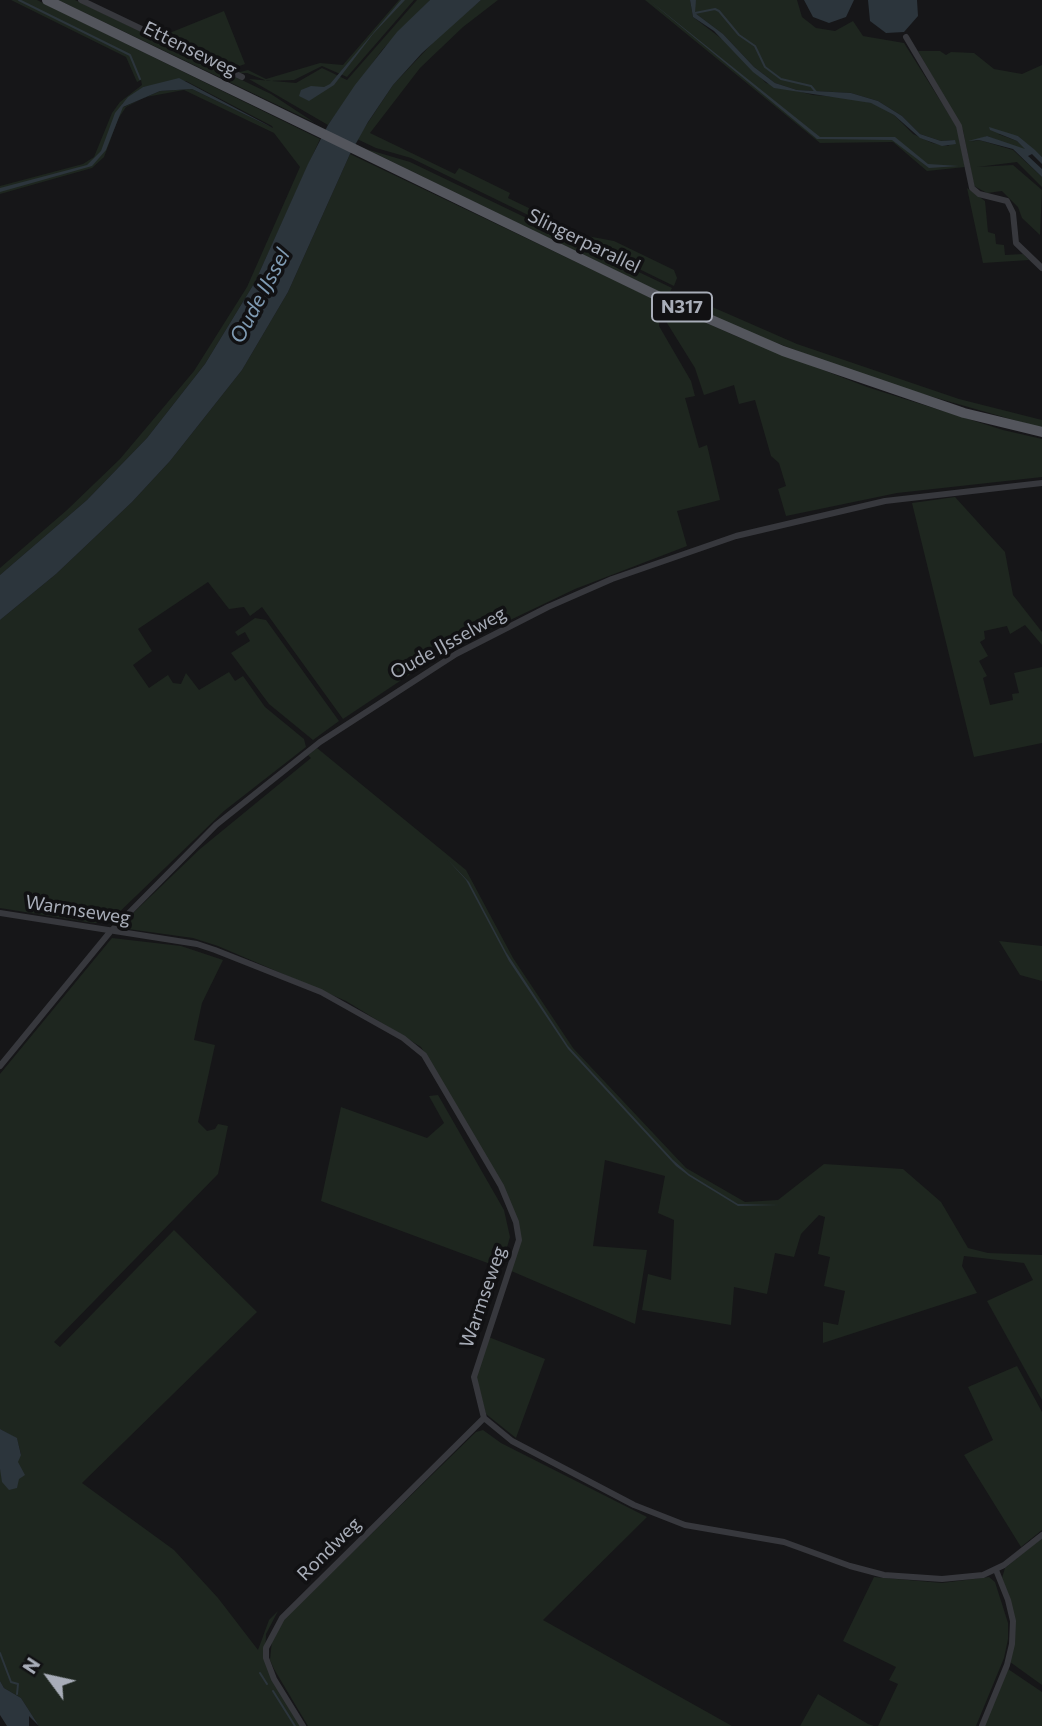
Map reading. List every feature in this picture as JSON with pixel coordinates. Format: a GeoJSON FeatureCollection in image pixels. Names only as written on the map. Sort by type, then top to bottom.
{"type":"FeatureCollection","features":[{"type":"Feature","properties":{"kind":"main road","name":"Ettenseweg"},"geometry":{"type":"LineString","coordinates":[[47,0],[317,131]]}},
{"type":"Feature","properties":{"kind":"main road","name":"Slingerparallel"},"geometry":{"type":"LineString","coordinates":[[317,131],[668,301],[783,351],[964,413],[1042,432]]}},
{"type":"Feature","properties":{"kind":"street","name":"Ettenseweg"},"geometry":{"type":"LineString","coordinates":[[81,0],[242,77]]}},
{"type":"Feature","properties":{"kind":"street"},"geometry":{"type":"LineString","coordinates":[[906,37],[959,126],[972,188],[979,194],[1007,201],[1013,214],[1016,243],[1042,268]]}},
{"type":"Feature","properties":{"kind":"street","name":"Oude IJsselweg"},"geometry":{"type":"LineString","coordinates":[[0,1066],[110,932],[216,825],[314,746],[417,677],[538,612],[657,562],[763,528],[885,501],[1042,483]]}},
{"type":"Feature","properties":{"kind":"street","name":"Warmseweg"},"geometry":{"type":"LineString","coordinates":[[0,913],[197,944],[321,992],[403,1038],[424,1055],[500,1186],[516,1222],[519,1240],[475,1370],[474,1389],[484,1418]]}},
{"type":"Feature","properties":{"kind":"street"},"geometry":{"type":"LineString","coordinates":[[484,1418],[512,1441],[634,1505],[685,1525],[784,1542],[850,1566],[884,1575],[956,1578],[996,1570],[1042,1535]]}},
{"type":"Feature","properties":{"kind":"street","name":"Rondweg"},"geometry":{"type":"LineString","coordinates":[[303,1726],[274,1679],[266,1658],[266,1648],[282,1618],[484,1418]]}},
{"type":"Feature","properties":{"kind":"street"},"geometry":{"type":"LineString","coordinates":[[982,1726],[1007,1665],[1012,1644],[1013,1621],[996,1570]]}},
{"type":"Feature","properties":{"kind":"shaded area"},"geometry":{"type":"Polygon","coordinates":[[[11,0],[37,0],[320,139],[255,282],[205,364],[147,438],[87,500],[0,575],[0,568],[67,510],[120,459],[194,371],[247,287],[300,167],[274,133],[184,90],[147,97],[160,91],[192,89],[273,128],[186,81],[143,87],[122,104],[124,107],[142,99],[126,107],[118,119],[104,157],[92,168],[0,194],[0,186],[83,164],[94,157],[112,113],[120,102],[142,85],[141,80],[137,82],[126,57],[11,0]]]}},
{"type":"Feature","properties":{"kind":"shaded area"},"geometry":{"type":"Polygon","coordinates":[[[58,0],[75,0],[271,94],[315,123],[58,0]]]}},
{"type":"Feature","properties":{"kind":"shaded area"},"geometry":{"type":"Polygon","coordinates":[[[399,0],[414,0],[347,77],[322,66],[294,80],[267,81],[247,73],[236,73],[248,70],[266,79],[320,63],[343,65],[399,0]]]}},
{"type":"Feature","properties":{"kind":"shaded area"},"geometry":{"type":"Polygon","coordinates":[[[417,0],[430,0],[382,50],[328,125],[249,79],[296,83],[322,68],[347,80],[417,0]]]}},
{"type":"Feature","properties":{"kind":"shaded area"},"geometry":{"type":"Polygon","coordinates":[[[481,0],[498,0],[463,27],[420,68],[370,133],[455,174],[459,168],[510,193],[508,198],[587,236],[614,241],[674,270],[677,278],[674,286],[411,158],[376,148],[357,139],[393,85],[442,33],[481,0]]]}},
{"type":"Feature","properties":{"kind":"shaded area"},"geometry":{"type":"Polygon","coordinates":[[[645,0],[690,0],[693,17],[726,42],[766,83],[813,95],[851,98],[875,104],[894,115],[913,134],[932,143],[948,146],[955,140],[941,141],[920,134],[902,116],[878,101],[851,93],[797,90],[775,83],[754,67],[723,34],[695,13],[693,7],[696,0],[797,0],[802,17],[816,28],[835,31],[853,21],[863,36],[904,43],[957,127],[965,167],[927,171],[893,142],[820,143],[645,0]]]}},
{"type":"Feature","properties":{"kind":"shaded area"},"geometry":{"type":"Polygon","coordinates":[[[224,11],[245,64],[231,69],[167,34],[224,11]]]}},
{"type":"Feature","properties":{"kind":"shaded area"},"geometry":{"type":"Polygon","coordinates":[[[918,51],[940,51],[946,55],[951,52],[974,53],[994,69],[1022,74],[1042,65],[1042,157],[1018,136],[998,134],[1017,141],[1026,149],[1021,150],[987,136],[971,142],[979,140],[1013,150],[1042,177],[1042,187],[1017,162],[977,167],[1013,165],[1042,190],[1040,235],[1022,218],[1018,207],[1002,191],[987,193],[974,186],[963,130],[918,51]]]}},
{"type":"Feature","properties":{"kind":"shaded area"},"geometry":{"type":"Polygon","coordinates":[[[366,149],[410,162],[672,288],[668,296],[366,149]]]}},
{"type":"Feature","properties":{"kind":"shaded area"},"geometry":{"type":"Polygon","coordinates":[[[350,154],[664,304],[659,314],[659,326],[691,381],[695,396],[685,398],[699,448],[707,445],[720,500],[677,511],[687,546],[575,589],[483,633],[418,669],[343,719],[262,607],[250,616],[244,607],[229,609],[208,582],[138,629],[152,651],[133,665],[149,688],[168,675],[173,683],[181,684],[186,673],[199,690],[229,672],[235,681],[243,676],[265,707],[304,739],[306,747],[224,811],[108,923],[0,908],[0,620],[56,574],[132,502],[170,461],[242,370],[288,292],[350,154]]]}},
{"type":"Feature","properties":{"kind":"shaded area"},"geometry":{"type":"Polygon","coordinates":[[[967,188],[985,201],[988,232],[995,234],[996,244],[1004,245],[1005,255],[1023,254],[1029,260],[983,263],[967,188]]]}},
{"type":"Feature","properties":{"kind":"shaded area"},"geometry":{"type":"Polygon","coordinates":[[[678,292],[797,344],[959,399],[1042,420],[1042,428],[870,379],[741,329],[675,299],[678,292]]]}},
{"type":"Feature","properties":{"kind":"shaded area"},"geometry":{"type":"Polygon","coordinates":[[[671,307],[738,337],[867,387],[1003,430],[1042,439],[1042,477],[897,493],[786,516],[778,489],[786,486],[779,463],[771,456],[755,400],[739,404],[734,385],[704,395],[695,368],[667,323],[671,307]]]}},
{"type":"Feature","properties":{"kind":"shaded area"},"geometry":{"type":"Polygon","coordinates":[[[955,497],[1005,552],[1013,595],[1042,632],[1042,645],[1025,625],[1010,634],[1007,626],[984,631],[985,639],[980,642],[988,656],[979,661],[987,676],[983,678],[990,705],[1013,700],[1012,694],[1019,693],[1014,673],[1042,667],[1042,743],[974,757],[912,503],[955,497]]]}},
{"type":"Feature","properties":{"kind":"shaded area"},"geometry":{"type":"Polygon","coordinates":[[[255,618],[266,620],[339,721],[313,740],[269,704],[231,653],[250,641],[245,632],[238,636],[235,632],[255,618]]]}},
{"type":"Feature","properties":{"kind":"shaded area"},"geometry":{"type":"Polygon","coordinates":[[[317,748],[466,870],[513,958],[573,1048],[686,1168],[745,1202],[778,1200],[824,1164],[903,1169],[941,1202],[968,1248],[988,1253],[1042,1255],[1042,1400],[987,1301],[1033,1280],[1024,1263],[964,1256],[962,1266],[977,1293],[823,1343],[823,1322],[838,1325],[845,1291],[824,1286],[830,1257],[818,1254],[825,1217],[819,1215],[801,1234],[794,1257],[775,1253],[767,1294],[734,1287],[731,1325],[642,1310],[648,1274],[671,1280],[674,1220],[658,1213],[665,1176],[605,1160],[593,1246],[647,1250],[635,1324],[509,1270],[520,1236],[486,1157],[421,1047],[346,1001],[218,946],[193,938],[121,928],[127,919],[200,849],[311,758],[308,755],[317,748]]]}},
{"type":"Feature","properties":{"kind":"shaded area"},"geometry":{"type":"Polygon","coordinates":[[[112,938],[181,946],[223,960],[202,1003],[194,1040],[215,1045],[198,1122],[207,1131],[215,1129],[218,1124],[228,1126],[218,1174],[54,1342],[60,1347],[174,1230],[257,1312],[82,1483],[174,1550],[218,1598],[258,1650],[269,1620],[278,1611],[266,1634],[265,1661],[302,1726],[39,1726],[21,1698],[4,1688],[0,1681],[0,1469],[3,1475],[21,1454],[17,1439],[0,1429],[0,1074],[112,938]]]}},
{"type":"Feature","properties":{"kind":"shaded area"},"geometry":{"type":"Polygon","coordinates":[[[999,941],[1042,946],[1042,981],[1020,975],[999,941]]]}},
{"type":"Feature","properties":{"kind":"shaded area"},"geometry":{"type":"Polygon","coordinates":[[[438,1095],[504,1210],[510,1237],[501,1268],[321,1201],[341,1107],[427,1138],[444,1123],[429,1096],[438,1095]]]}},
{"type":"Feature","properties":{"kind":"shaded area"},"geometry":{"type":"Polygon","coordinates":[[[486,1336],[545,1359],[516,1438],[486,1414],[476,1377],[486,1336]]]}},
{"type":"Feature","properties":{"kind":"shaded area"},"geometry":{"type":"Polygon","coordinates":[[[1017,1366],[1042,1412],[1042,1530],[1021,1547],[964,1455],[993,1440],[968,1387],[1017,1366]]]}},
{"type":"Feature","properties":{"kind":"shaded area"},"geometry":{"type":"Polygon","coordinates":[[[483,1430],[501,1443],[647,1517],[543,1620],[732,1726],[308,1726],[270,1660],[272,1640],[286,1617],[476,1432],[483,1430]]]}},
{"type":"Feature","properties":{"kind":"shaded area"},"geometry":{"type":"Polygon","coordinates":[[[1042,1538],[1042,1685],[1010,1662],[1014,1643],[1010,1599],[1002,1578],[1005,1568],[1042,1538]]]}},
{"type":"Feature","properties":{"kind":"shaded area"},"geometry":{"type":"Polygon","coordinates":[[[874,1577],[942,1583],[989,1577],[995,1582],[1008,1623],[1008,1639],[1004,1658],[976,1726],[878,1726],[898,1684],[889,1680],[896,1667],[843,1641],[874,1577]]]}},
{"type":"Feature","properties":{"kind":"shaded area"},"geometry":{"type":"Polygon","coordinates":[[[1008,1669],[1042,1692],[1042,1726],[984,1726],[1008,1669]]]}},
{"type":"Feature","properties":{"kind":"shaded area"},"geometry":{"type":"Polygon","coordinates":[[[818,1694],[868,1724],[874,1726],[800,1726],[818,1694]]]}},
{"type":"Feature","properties":{"kind":"water"},"geometry":{"type":"Polygon","coordinates":[[[401,0],[405,0],[373,34],[334,85],[309,101],[299,96],[301,90],[311,86],[324,87],[330,84],[401,0]]]}},
{"type":"Feature","properties":{"kind":"water","name":"Oude IJssel"},"geometry":{"type":"Polygon","coordinates":[[[430,0],[481,0],[422,53],[393,85],[368,122],[350,154],[288,292],[242,370],[170,461],[132,502],[56,574],[0,620],[0,575],[87,500],[147,438],[205,364],[255,282],[328,125],[355,85],[397,32],[430,0]]]}},
{"type":"Feature","properties":{"kind":"water"},"geometry":{"type":"Polygon","coordinates":[[[649,0],[820,137],[895,137],[928,164],[959,166],[929,168],[892,140],[817,139],[649,0]]]}},
{"type":"Feature","properties":{"kind":"water"},"geometry":{"type":"Polygon","coordinates":[[[690,0],[696,0],[695,13],[723,34],[754,67],[775,83],[797,90],[851,93],[878,101],[902,116],[920,134],[941,141],[955,140],[956,144],[942,146],[920,138],[894,115],[871,103],[774,88],[753,72],[714,31],[693,17],[690,0]]]}},
{"type":"Feature","properties":{"kind":"water"},"geometry":{"type":"Polygon","coordinates":[[[804,0],[854,0],[846,17],[829,23],[813,17],[804,0]]]}},
{"type":"Feature","properties":{"kind":"water"},"geometry":{"type":"Polygon","coordinates":[[[868,0],[917,0],[918,16],[904,32],[886,33],[870,21],[868,0]]]}},
{"type":"Feature","properties":{"kind":"water"},"geometry":{"type":"Polygon","coordinates":[[[179,78],[273,128],[192,89],[160,91],[123,107],[106,150],[92,166],[0,192],[0,188],[87,165],[101,151],[115,113],[128,97],[143,87],[179,78]]]}},
{"type":"Feature","properties":{"kind":"water"},"geometry":{"type":"Polygon","coordinates":[[[989,127],[1018,136],[1035,150],[1042,157],[1042,164],[1032,154],[1028,156],[1042,169],[1042,177],[1013,149],[979,140],[968,141],[987,136],[1025,149],[1017,141],[990,130],[989,127]]]}},
{"type":"Feature","properties":{"kind":"water"},"geometry":{"type":"Polygon","coordinates":[[[447,859],[469,882],[506,952],[568,1046],[673,1160],[689,1174],[738,1204],[780,1205],[738,1206],[676,1166],[568,1049],[509,961],[466,880],[447,859]]]}},
{"type":"Feature","properties":{"kind":"water"},"geometry":{"type":"Polygon","coordinates":[[[0,1429],[17,1438],[21,1455],[18,1462],[25,1475],[19,1479],[17,1488],[9,1490],[2,1482],[0,1469],[0,1429]]]}},
{"type":"Feature","properties":{"kind":"water"},"geometry":{"type":"Polygon","coordinates":[[[0,1681],[4,1688],[21,1698],[39,1726],[29,1716],[29,1726],[7,1726],[0,1715],[0,1681]]]}},
{"type":"Feature","properties":{"kind":"waterway"},"geometry":{"type":"LineString","coordinates":[[19,0],[130,55],[140,79]]}},
{"type":"Feature","properties":{"kind":"waterway"},"geometry":{"type":"LineString","coordinates":[[695,13],[715,9],[719,11],[739,35],[755,46],[765,67],[781,79],[811,86],[816,92]]}},
{"type":"Feature","properties":{"kind":"waterway"},"geometry":{"type":"LineString","coordinates":[[0,1653],[11,1682],[18,1684],[17,1694]]}},
{"type":"Feature","properties":{"kind":"waterway"},"geometry":{"type":"LineString","coordinates":[[260,1673],[267,1684]]}},
{"type":"Feature","properties":{"kind":"waterway"},"geometry":{"type":"LineString","coordinates":[[273,1691],[295,1726]]}}]}
